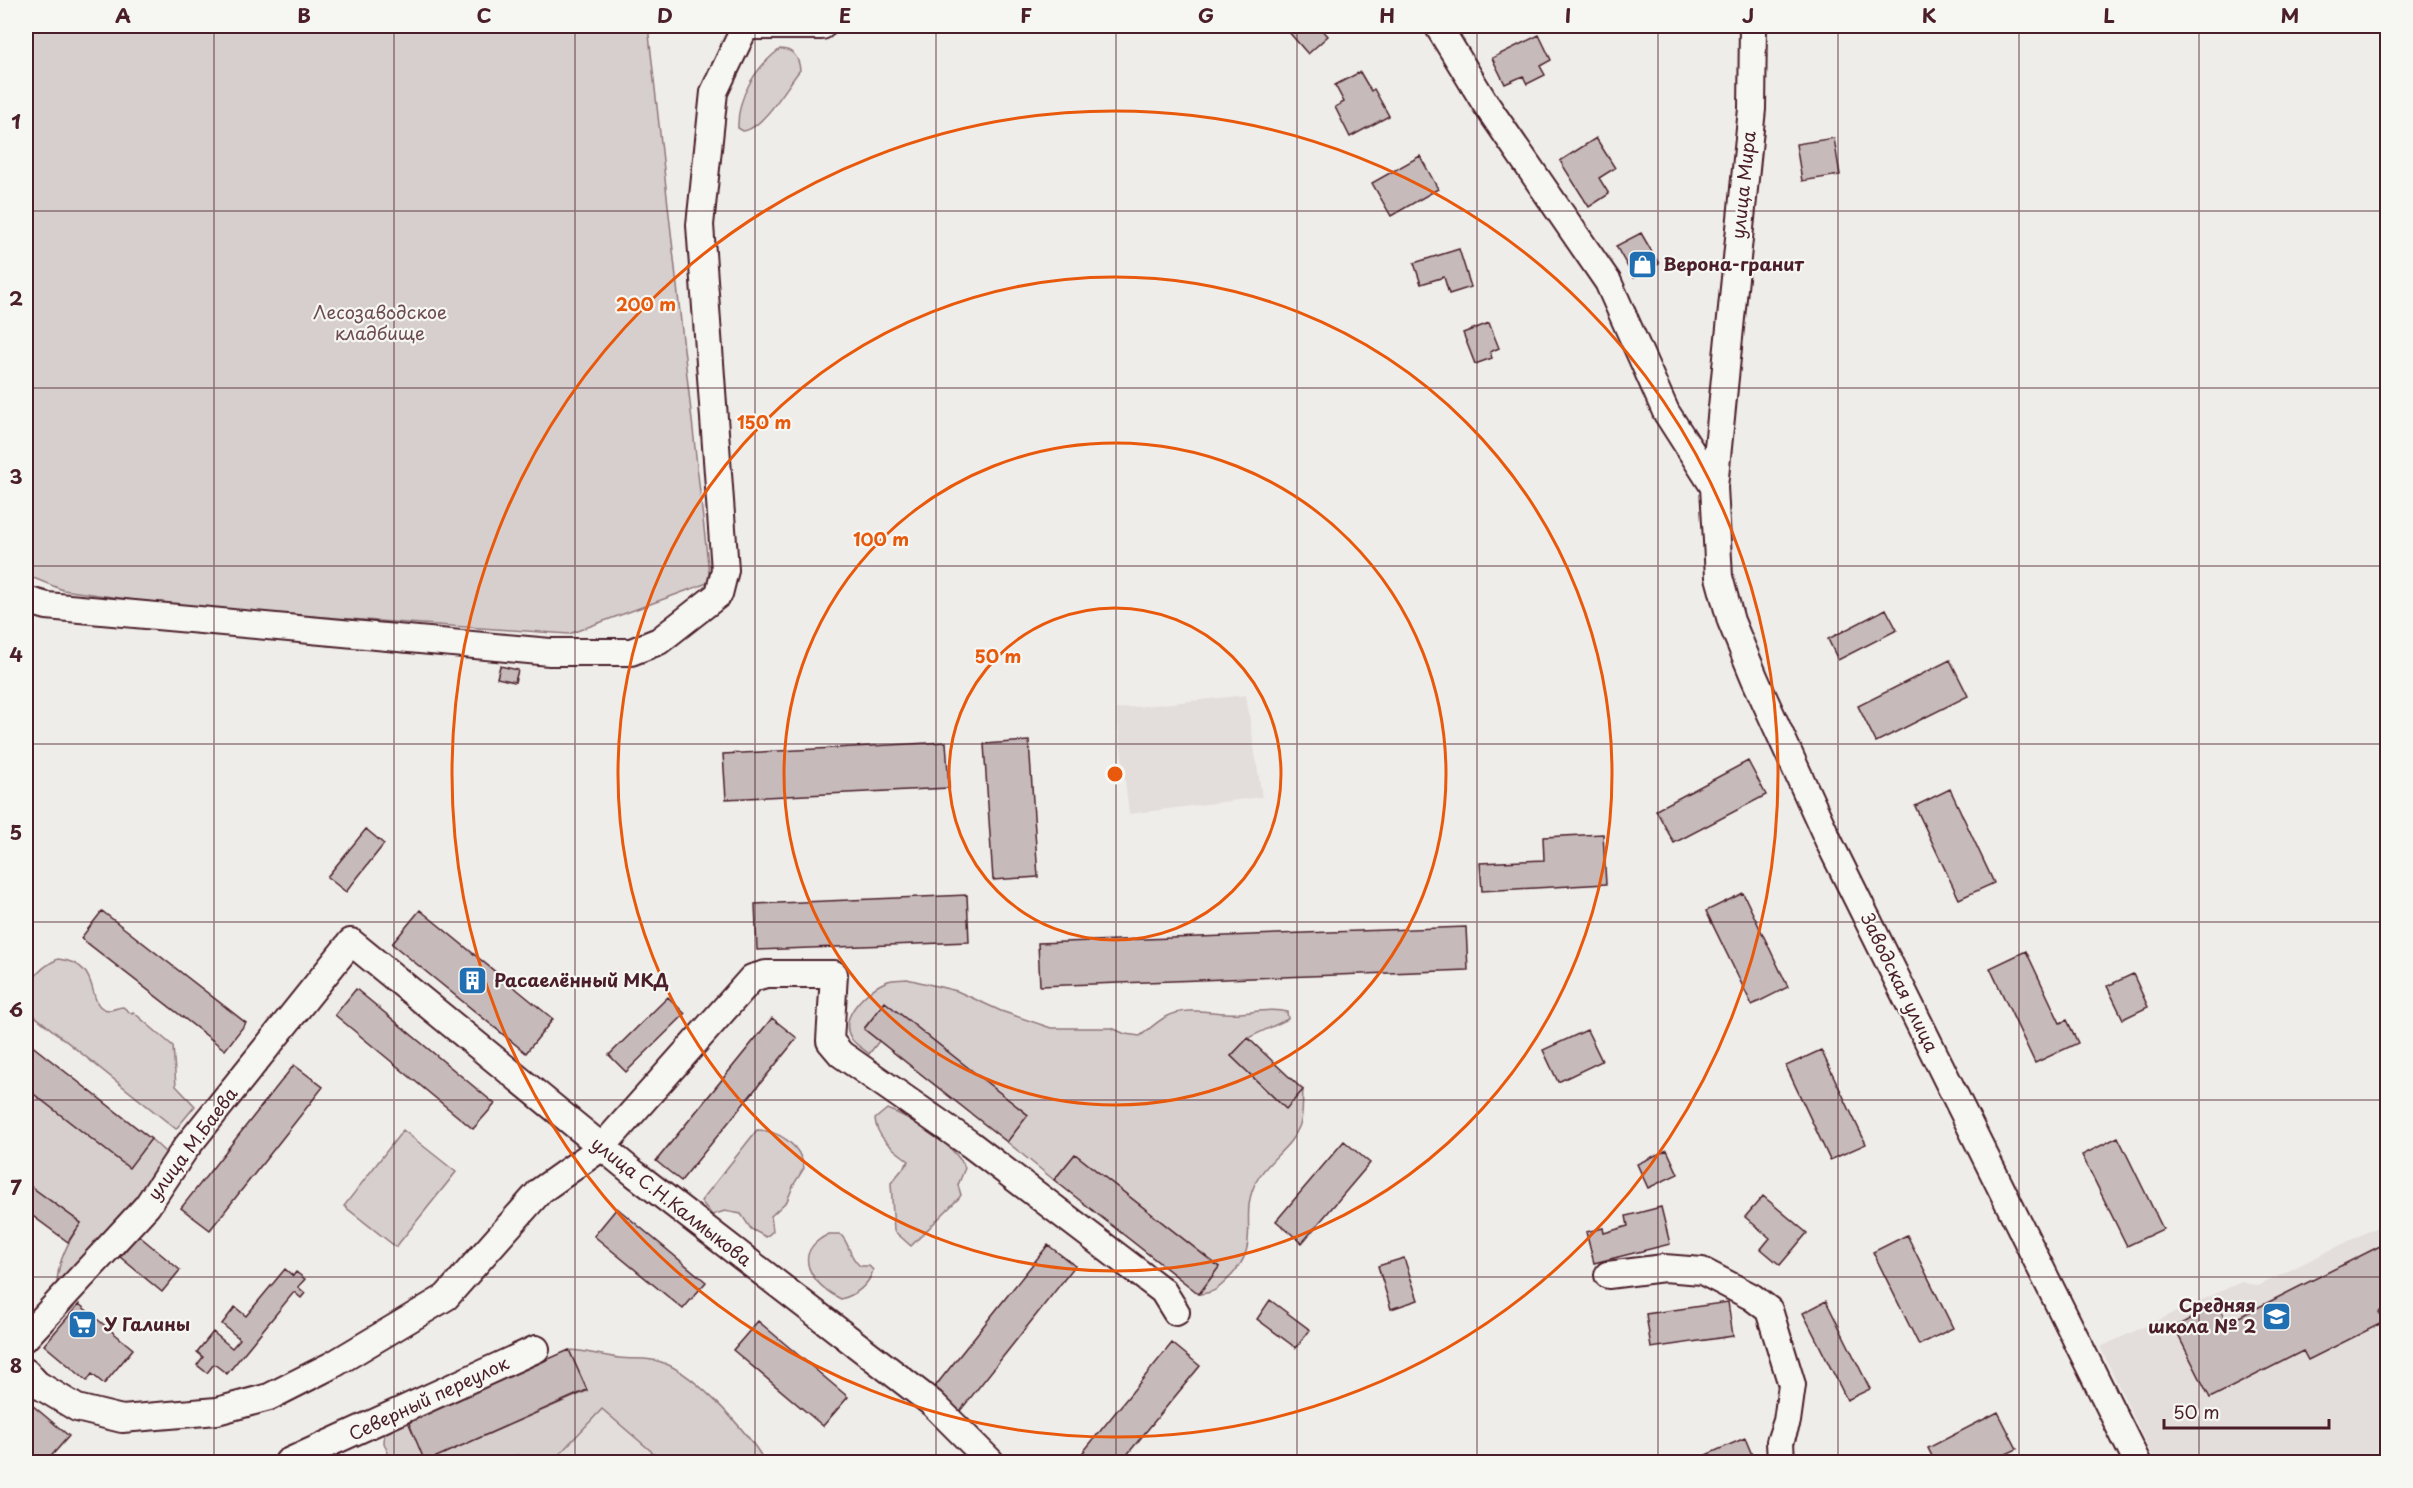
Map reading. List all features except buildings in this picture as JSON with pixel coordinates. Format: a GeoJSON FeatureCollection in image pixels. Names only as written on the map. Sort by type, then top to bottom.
{"type":"FeatureCollection","features":[{"type":"Feature","properties":{"kind":"street"},"geometry":{"type":"LineString","coordinates":[[26,600],[47,606],[550,652],[631,652],[660,641],[719,594],[724,570],[700,225],[714,92],[745,26],[821,26]]}},
{"type":"Feature","properties":{"kind":"street"},"geometry":{"type":"LineString","coordinates":[[1438,26],[1485,103],[1608,282],[1666,412],[1714,487]]}},
{"type":"Feature","properties":{"kind":"street","name":"улица Мира"},"geometry":{"type":"LineString","coordinates":[[1714,487],[1752,109],[1753,26]]}},
{"type":"Feature","properties":{"kind":"street","name":"Заводская улица"},"geometry":{"type":"LineString","coordinates":[[1714,487],[1719,577],[1731,621],[1772,719],[1830,844],[2137,1462]]}},
{"type":"Feature","properties":{"kind":"street","name":"улица С.Н.Калмыкова"},"geometry":{"type":"LineString","coordinates":[[351,942],[731,1250],[932,1403],[991,1462]]}},
{"type":"Feature","properties":{"kind":"street","name":"улица М.Баева"},"geometry":{"type":"LineString","coordinates":[[26,1337],[147,1206],[185,1149],[351,942]]}},
{"type":"Feature","properties":{"kind":"street"},"geometry":{"type":"LineString","coordinates":[[26,1372],[38,1384],[77,1408],[122,1419],[217,1411],[269,1397],[334,1364],[446,1296],[540,1191],[602,1147],[752,978],[766,974],[834,974],[830,1041],[841,1054],[970,1144],[1162,1291],[1176,1312]]}},
{"type":"Feature","properties":{"kind":"street"},"geometry":{"type":"LineString","coordinates":[[1608,1275],[1664,1268],[1702,1271],[1752,1298],[1769,1310],[1792,1385],[1787,1421],[1780,1442],[1781,1462]]}},
{"type":"Feature","properties":{"kind":"street","name":"Северный переулок"},"geometry":{"type":"LineString","coordinates":[[288,1462],[536,1348]]}},
{"type":"Feature","properties":{"kind":"shaded area"},"geometry":{"type":"Polygon","coordinates":[[[1246,695],[1262,797],[1129,814],[1116,709],[1246,695]]]}},
{"type":"Feature","properties":{"kind":"shaded area","name":"Средняя школа № 2"},"geometry":{"type":"Polygon","coordinates":[[[2387,1222],[2387,1462],[2155,1462],[2100,1347],[2241,1282],[2258,1286],[2387,1222]]]}},
{"type":"Feature","properties":{"kind":"shaded area"},"geometry":{"type":"Polygon","coordinates":[[[602,1409],[664,1462],[552,1462],[602,1409]]]}},
{"type":"Feature","properties":{"kind":"green space","name":"Лесозаводское кладбище"},"geometry":{"type":"Polygon","coordinates":[[[26,26],[648,26],[710,582],[569,634],[190,608],[63,590],[26,575],[26,26]]]}},
{"type":"Feature","properties":{"kind":"green space"},"geometry":{"type":"Polygon","coordinates":[[[780,49],[794,55],[800,70],[759,123],[743,131],[738,128],[745,94],[763,64],[780,49]]]}},
{"type":"Feature","properties":{"kind":"green space"},"geometry":{"type":"Polygon","coordinates":[[[58,959],[73,963],[83,969],[101,1007],[109,1010],[123,1007],[132,1014],[133,1012],[173,1046],[176,1086],[195,1106],[176,1129],[26,1009],[27,993],[33,979],[44,967],[58,959]]]}},
{"type":"Feature","properties":{"kind":"green space"},"geometry":{"type":"Polygon","coordinates":[[[907,979],[957,991],[1001,1011],[1051,1028],[1112,1028],[1125,1034],[1140,1036],[1175,1013],[1269,1010],[1287,1012],[1288,1019],[1248,1038],[1231,1056],[1285,1108],[1303,1090],[1301,1123],[1290,1142],[1256,1182],[1249,1208],[1248,1243],[1245,1255],[1227,1280],[1208,1293],[1199,1294],[1219,1267],[1075,1154],[1054,1180],[1007,1142],[1028,1115],[885,1003],[864,1028],[879,1041],[869,1054],[854,1042],[848,1029],[848,1021],[858,1004],[881,984],[890,980],[907,979]]]}},
{"type":"Feature","properties":{"kind":"green space"},"geometry":{"type":"Polygon","coordinates":[[[26,1088],[128,1167],[151,1139],[165,1152],[150,1185],[136,1203],[57,1285],[64,1252],[81,1223],[26,1183],[26,1088]]]}},
{"type":"Feature","properties":{"kind":"green space"},"geometry":{"type":"Polygon","coordinates":[[[887,1109],[908,1119],[942,1141],[960,1159],[965,1168],[958,1185],[961,1195],[959,1198],[911,1246],[894,1231],[891,1183],[909,1161],[887,1143],[876,1126],[875,1119],[887,1109]]]}},
{"type":"Feature","properties":{"kind":"green space"},"geometry":{"type":"Polygon","coordinates":[[[403,1130],[456,1172],[396,1247],[344,1206],[403,1130]]]}},
{"type":"Feature","properties":{"kind":"green space"},"geometry":{"type":"Polygon","coordinates":[[[757,1130],[773,1133],[787,1140],[798,1152],[804,1168],[787,1201],[771,1216],[773,1231],[766,1237],[751,1229],[741,1214],[725,1211],[712,1215],[701,1201],[757,1130]]]}},
{"type":"Feature","properties":{"kind":"green space"},"geometry":{"type":"Polygon","coordinates":[[[829,1234],[840,1234],[856,1262],[860,1266],[869,1266],[873,1270],[861,1289],[841,1299],[821,1286],[809,1268],[810,1250],[829,1234]]]}},
{"type":"Feature","properties":{"kind":"green space"},"geometry":{"type":"Polygon","coordinates":[[[569,1350],[619,1358],[653,1360],[677,1370],[720,1406],[747,1436],[765,1462],[664,1462],[602,1409],[552,1462],[539,1462],[517,1455],[485,1462],[391,1461],[384,1443],[385,1427],[408,1421],[426,1461],[587,1391],[569,1350]]]}},
{"type":"Feature","properties":{"kind":"place","name":"Верона-гранит"},"geometry":{"type":"Point","coordinates":[1642,265]}},
{"type":"Feature","properties":{"kind":"place","name":"Расаелённый МКД"},"geometry":{"type":"Point","coordinates":[473,981]}},
{"type":"Feature","properties":{"kind":"place","name":"Средняя школа № 2"},"geometry":{"type":"Point","coordinates":[2277,1316]}},
{"type":"Feature","properties":{"kind":"place","name":"У Галины"},"geometry":{"type":"Point","coordinates":[83,1325]}}]}
